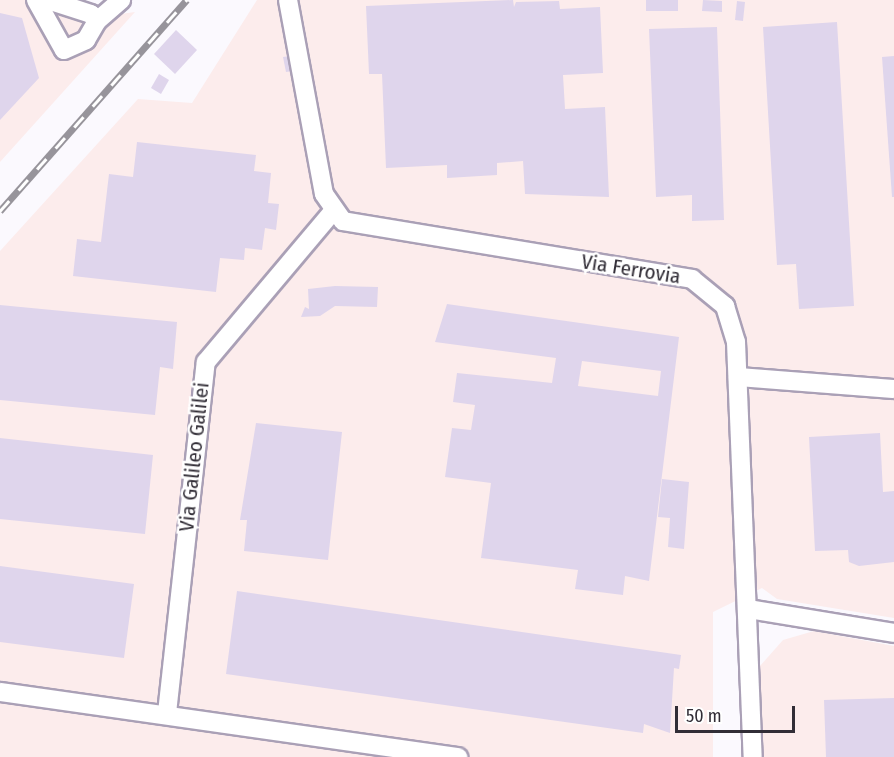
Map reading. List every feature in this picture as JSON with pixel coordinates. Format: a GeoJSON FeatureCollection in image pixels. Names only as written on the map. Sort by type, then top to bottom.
{"type":"FeatureCollection","features":[{"type":"Feature","properties":{"kind":"street"},"geometry":{"type":"LineString","coordinates":[[36,0],[64,50],[86,40],[97,21],[121,0]]}},
{"type":"Feature","properties":{"kind":"street"},"geometry":{"type":"LineString","coordinates":[[48,0],[97,21]]}},
{"type":"Feature","properties":{"kind":"street"},"geometry":{"type":"LineString","coordinates":[[288,0],[317,162],[333,211]]}},
{"type":"Feature","properties":{"kind":"street","name":"Via Ferrovia"},"geometry":{"type":"LineString","coordinates":[[333,211],[356,227],[692,279],[711,290],[734,322],[749,609],[753,757]]}},
{"type":"Feature","properties":{"kind":"street","name":"Via Galileo Galilei"},"geometry":{"type":"LineString","coordinates":[[167,713],[206,362],[333,211]]}},
{"type":"Feature","properties":{"kind":"street"},"geometry":{"type":"LineString","coordinates":[[738,377],[894,389]]}},
{"type":"Feature","properties":{"kind":"street"},"geometry":{"type":"LineString","coordinates":[[749,609],[894,633]]}},
{"type":"Feature","properties":{"kind":"street"},"geometry":{"type":"LineString","coordinates":[[0,692],[167,713],[458,757]]}},
{"type":"Feature","properties":{"kind":"shaded area"},"geometry":{"type":"Polygon","coordinates":[[[0,0],[48,0],[99,17],[135,12],[0,162],[0,0]]]}},
{"type":"Feature","properties":{"kind":"shaded area"},"geometry":{"type":"Polygon","coordinates":[[[257,0],[894,0],[894,618],[777,599],[762,588],[713,612],[713,757],[0,757],[0,251],[138,99],[192,103],[257,0]]]}},
{"type":"Feature","properties":{"kind":"shaded area"},"geometry":{"type":"Polygon","coordinates":[[[814,631],[894,646],[894,757],[761,757],[759,667],[783,640],[814,631]]]}},
{"type":"Feature","properties":{"kind":"building"},"geometry":{"type":"Polygon","coordinates":[[[513,0],[514,7],[516,2],[559,1],[560,9],[600,7],[603,73],[563,75],[565,109],[605,107],[609,197],[525,194],[523,161],[497,163],[497,175],[447,178],[447,165],[386,168],[382,74],[369,74],[366,6],[513,0]]]}},
{"type":"Feature","properties":{"kind":"building"},"geometry":{"type":"Polygon","coordinates":[[[646,0],[678,0],[678,11],[646,11],[646,0]]]}},
{"type":"Feature","properties":{"kind":"building"},"geometry":{"type":"Polygon","coordinates":[[[703,0],[722,1],[722,12],[702,11],[703,0]]]}},
{"type":"Feature","properties":{"kind":"building"},"geometry":{"type":"Polygon","coordinates":[[[737,1],[745,2],[743,21],[735,20],[737,1]]]}},
{"type":"Feature","properties":{"kind":"building"},"geometry":{"type":"Polygon","coordinates":[[[0,13],[22,18],[39,78],[0,120],[0,13]]]}},
{"type":"Feature","properties":{"kind":"building"},"geometry":{"type":"Polygon","coordinates":[[[837,22],[854,306],[799,309],[796,264],[777,265],[763,27],[837,22]]]}},
{"type":"Feature","properties":{"kind":"building"},"geometry":{"type":"Polygon","coordinates":[[[717,27],[724,220],[692,221],[692,195],[656,197],[649,29],[717,27]]]}},
{"type":"Feature","properties":{"kind":"building"},"geometry":{"type":"Polygon","coordinates":[[[176,30],[197,50],[175,74],[154,54],[176,30]]]}},
{"type":"Feature","properties":{"kind":"building"},"geometry":{"type":"Polygon","coordinates":[[[290,56],[293,71],[286,72],[283,57],[290,56]]]}},
{"type":"Feature","properties":{"kind":"building"},"geometry":{"type":"Polygon","coordinates":[[[894,56],[894,197],[892,197],[882,57],[894,56]]]}},
{"type":"Feature","properties":{"kind":"building"},"geometry":{"type":"Polygon","coordinates":[[[159,74],[169,80],[161,94],[151,88],[159,74]]]}},
{"type":"Feature","properties":{"kind":"building"},"geometry":{"type":"Polygon","coordinates":[[[137,142],[256,155],[254,171],[271,173],[268,203],[279,204],[276,230],[265,228],[262,250],[245,248],[244,260],[220,258],[216,292],[73,276],[77,239],[101,242],[109,174],[133,177],[137,142]]]}},
{"type":"Feature","properties":{"kind":"building"},"geometry":{"type":"Polygon","coordinates":[[[335,286],[378,287],[377,307],[335,306],[320,316],[301,317],[305,307],[309,309],[308,289],[335,286]]]}},
{"type":"Feature","properties":{"kind":"building"},"geometry":{"type":"Polygon","coordinates":[[[447,304],[679,337],[649,581],[625,576],[623,595],[575,589],[578,570],[481,558],[491,483],[445,477],[452,428],[471,430],[475,405],[453,402],[457,373],[552,383],[556,358],[435,342],[447,304]],[[582,361],[578,386],[658,396],[661,371],[582,361]]]}},
{"type":"Feature","properties":{"kind":"building"},"geometry":{"type":"Polygon","coordinates":[[[0,305],[177,322],[173,369],[160,367],[155,415],[0,400],[0,305]]]}},
{"type":"Feature","properties":{"kind":"building"},"geometry":{"type":"Polygon","coordinates":[[[256,423],[342,432],[328,560],[244,551],[247,520],[240,520],[256,423]]]}},
{"type":"Feature","properties":{"kind":"building"},"geometry":{"type":"Polygon","coordinates":[[[880,433],[883,492],[894,491],[894,562],[859,566],[849,562],[848,550],[815,551],[809,437],[880,433]]]}},
{"type":"Feature","properties":{"kind":"building"},"geometry":{"type":"Polygon","coordinates":[[[0,438],[153,455],[145,534],[0,519],[0,438]]]}},
{"type":"Feature","properties":{"kind":"building"},"geometry":{"type":"Polygon","coordinates":[[[662,479],[689,482],[684,549],[668,547],[670,518],[658,517],[662,479]]]}},
{"type":"Feature","properties":{"kind":"building"},"geometry":{"type":"Polygon","coordinates":[[[0,566],[134,584],[124,658],[0,642],[0,566]]]}},
{"type":"Feature","properties":{"kind":"building"},"geometry":{"type":"Polygon","coordinates":[[[237,591],[681,655],[679,669],[674,668],[670,733],[644,724],[643,733],[226,674],[237,591]]]}},
{"type":"Feature","properties":{"kind":"building"},"geometry":{"type":"Polygon","coordinates":[[[894,698],[894,757],[826,757],[824,700],[894,698]]]}},
{"type":"Feature","properties":{"kind":"railway"},"geometry":{"type":"LineString","coordinates":[[0,211],[187,0]]}}]}
